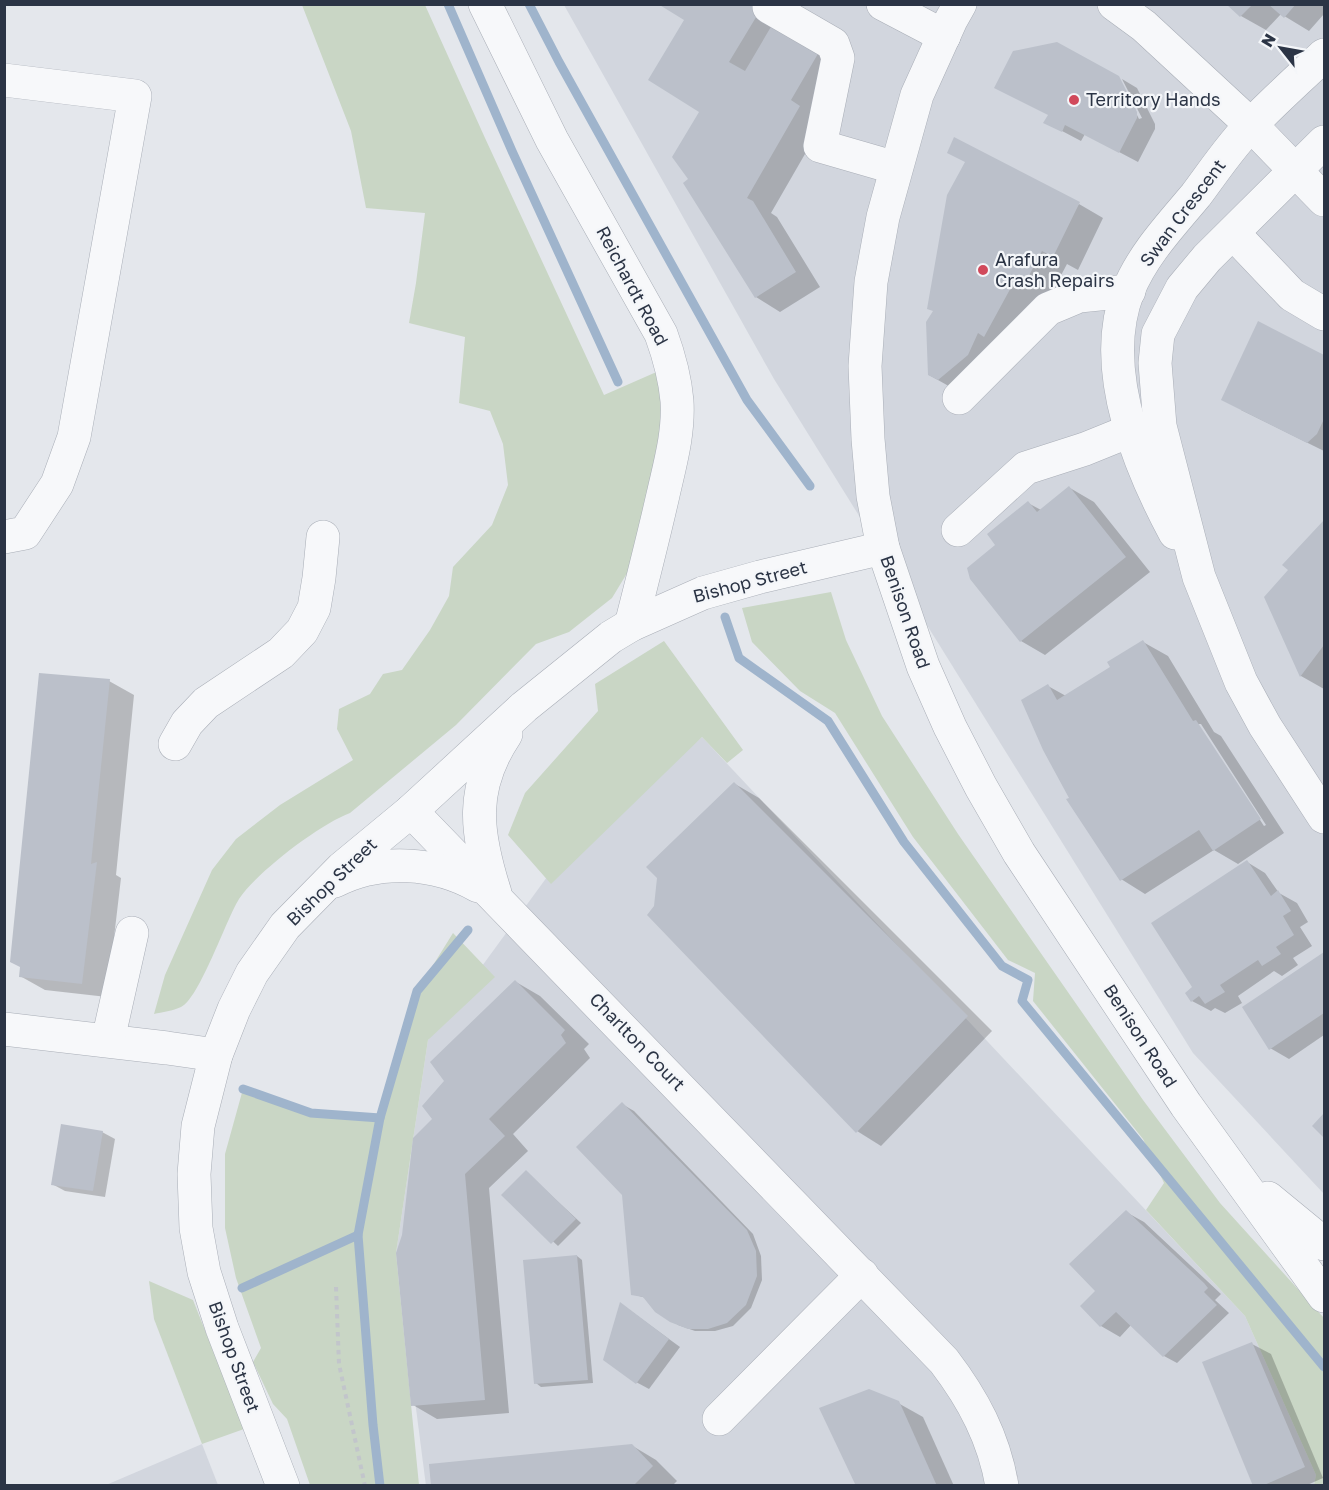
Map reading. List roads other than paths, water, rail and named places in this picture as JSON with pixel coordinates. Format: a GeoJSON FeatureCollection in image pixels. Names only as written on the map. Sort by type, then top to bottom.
{"type":"FeatureCollection","features":[{"type":"Feature","properties":{"kind":"street","name":"Reichardt Road"},"geometry":{"type":"LineString","coordinates":[[485,4],[552,140],[662,334],[671,363],[676,401],[673,453],[631,624]]}},
{"type":"Feature","properties":{"kind":"street"},"geometry":{"type":"LineString","coordinates":[[883,4],[944,36]]}},
{"type":"Feature","properties":{"kind":"street","name":"Benison Road"},"geometry":{"type":"LineString","coordinates":[[960,4],[917,95],[883,217],[871,282],[865,366],[868,439],[873,496],[883,548],[923,666],[950,727],[1019,853],[1186,1105],[1324,1296]]}},
{"type":"Feature","properties":{"kind":"street"},"geometry":{"type":"LineString","coordinates":[[1114,4],[1144,26],[1251,125],[1324,200]]}},
{"type":"Feature","properties":{"kind":"street"},"geometry":{"type":"LineString","coordinates":[[769,7],[832,44],[838,58],[820,146],[896,168]]}},
{"type":"Feature","properties":{"kind":"street","name":"Swan Crescent"},"geometry":{"type":"LineString","coordinates":[[1324,55],[1251,125],[1158,240],[1142,264],[1129,291],[1122,311],[1118,336],[1118,368],[1122,396],[1154,493],[1199,577],[1241,682],[1264,726],[1324,817]]}},
{"type":"Feature","properties":{"kind":"street"},"geometry":{"type":"LineString","coordinates":[[4,80],[135,96],[74,437],[57,484],[25,533],[4,537]]}},
{"type":"Feature","properties":{"kind":"street","name":"Swan Crescent"},"geometry":{"type":"LineString","coordinates":[[1199,577],[1160,426],[1155,363],[1158,334],[1182,288],[1207,258],[1324,142]]}},
{"type":"Feature","properties":{"kind":"street"},"geometry":{"type":"LineString","coordinates":[[1233,232],[1292,295],[1324,314]]}},
{"type":"Feature","properties":{"kind":"street"},"geometry":{"type":"LineString","coordinates":[[959,398],[1048,309],[1079,296],[1129,291]]}},
{"type":"Feature","properties":{"kind":"street"},"geometry":{"type":"LineString","coordinates":[[958,530],[1026,468],[1085,449],[1132,430]]}},
{"type":"Feature","properties":{"kind":"street"},"geometry":{"type":"LineString","coordinates":[[175,744],[187,723],[206,703],[281,653],[302,631],[314,608],[323,537]]}},
{"type":"Feature","properties":{"kind":"street","name":"Bishop Street"},"geometry":{"type":"LineString","coordinates":[[283,1485],[222,1328],[204,1272],[194,1196],[198,1126],[216,1055],[234,1009],[252,973],[285,926],[342,868],[411,811],[524,707],[631,624],[720,588],[883,548]]}},
{"type":"Feature","properties":{"kind":"street"},"geometry":{"type":"LineString","coordinates":[[496,896],[484,859],[479,833],[480,801],[483,783],[493,758],[524,707]]}},
{"type":"Feature","properties":{"kind":"street","name":"Charlton Court"},"geometry":{"type":"LineString","coordinates":[[411,811],[496,896],[944,1361],[963,1386],[979,1413],[989,1438],[1002,1485]]}},
{"type":"Feature","properties":{"kind":"street"},"geometry":{"type":"LineString","coordinates":[[316,894],[347,875],[386,866],[419,867],[440,872],[474,884],[496,896]]}},
{"type":"Feature","properties":{"kind":"street"},"geometry":{"type":"LineString","coordinates":[[108,1040],[132,933]]}},
{"type":"Feature","properties":{"kind":"street"},"geometry":{"type":"LineString","coordinates":[[4,1029],[216,1055]]}},
{"type":"Feature","properties":{"kind":"street","name":"Benison Road"},"geometry":{"type":"LineString","coordinates":[[1221,1153],[1276,1205],[1324,1244]]}},
{"type":"Feature","properties":{"kind":"street"},"geometry":{"type":"LineString","coordinates":[[719,1419],[862,1275]]}},
{"type":"Feature","properties":{"kind":"waterway"},"geometry":{"type":"LineString","coordinates":[[448,4],[512,151],[618,382]]}},
{"type":"Feature","properties":{"kind":"waterway"},"geometry":{"type":"LineString","coordinates":[[529,4],[747,400],[810,486]]}},
{"type":"Feature","properties":{"kind":"waterway"},"geometry":{"type":"LineString","coordinates":[[725,617],[739,658],[828,721],[904,842],[1002,966],[1028,980],[1022,1001],[1324,1367]]}},
{"type":"Feature","properties":{"kind":"waterway"},"geometry":{"type":"LineString","coordinates":[[380,1486],[358,1235],[380,1118],[417,991],[468,930]]}},
{"type":"Feature","properties":{"kind":"waterway"},"geometry":{"type":"LineString","coordinates":[[243,1089],[311,1113],[380,1118]]}},
{"type":"Feature","properties":{"kind":"waterway"},"geometry":{"type":"LineString","coordinates":[[242,1288],[358,1235]]}},
{"type":"Feature","properties":{"kind":"place","name":"Territory Hands"},"geometry":{"type":"Point","coordinates":[1074,100]}},
{"type":"Feature","properties":{"kind":"place","name":"Arafura Crash Repairs"},"geometry":{"type":"Point","coordinates":[983,270]}}]}
